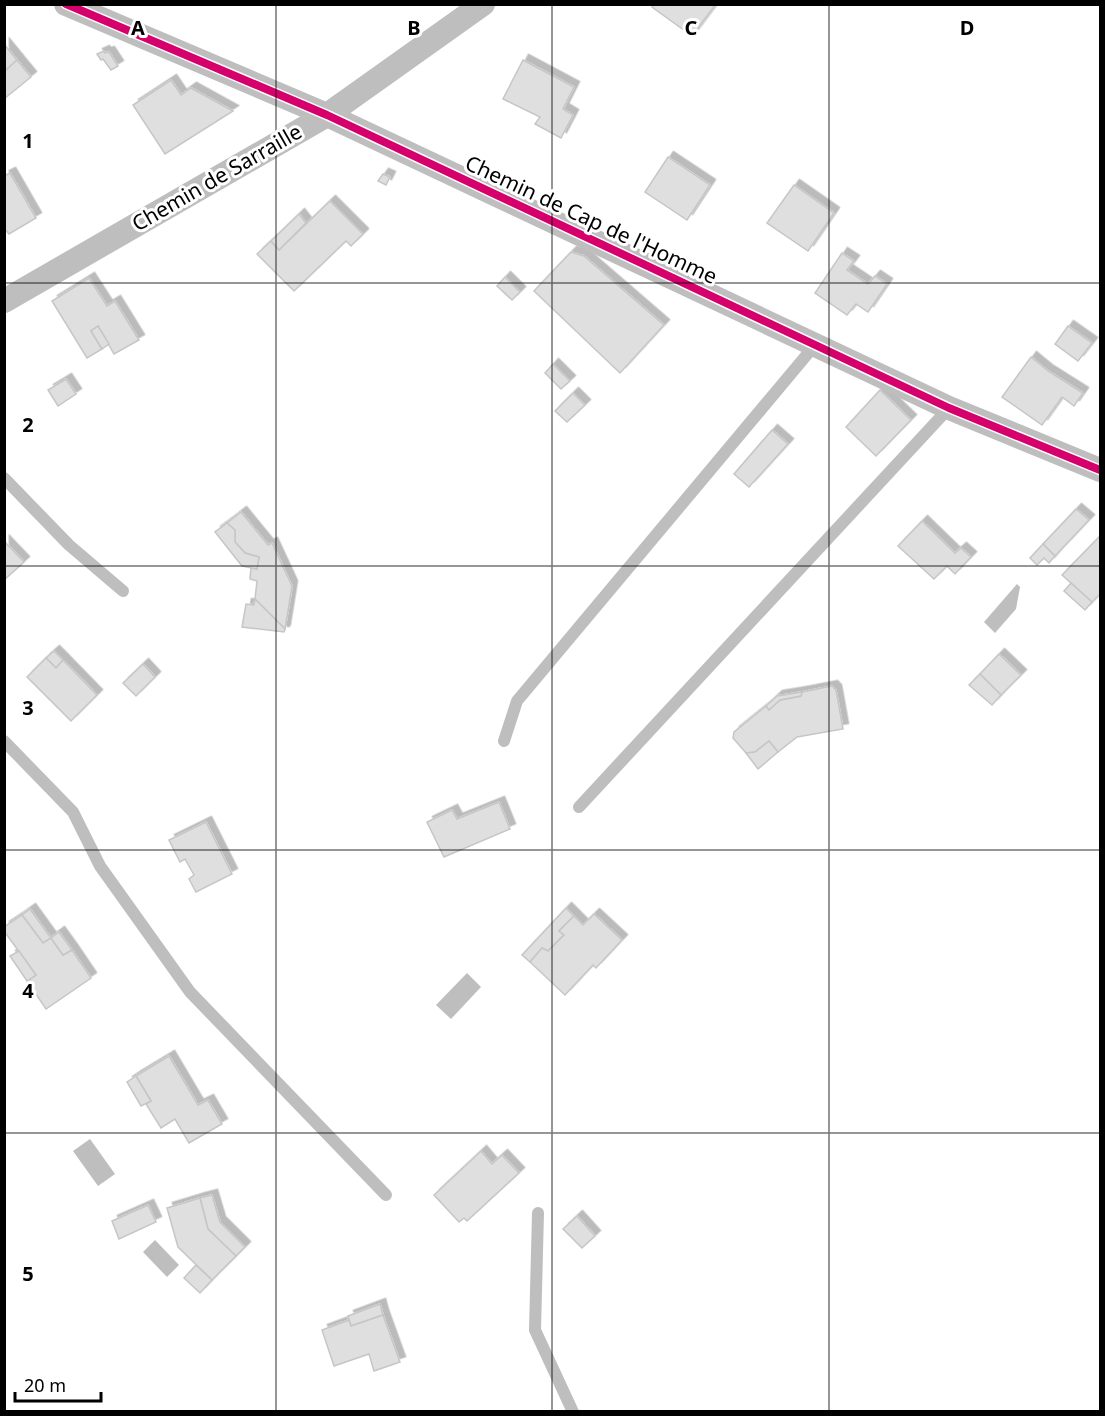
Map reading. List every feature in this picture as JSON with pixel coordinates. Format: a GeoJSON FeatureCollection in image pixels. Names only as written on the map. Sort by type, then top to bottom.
{"type":"FeatureCollection","features":[{"type":"Feature","properties":{"kind":"street","name":"Chemin de Cap de l'Homme"},"geometry":{"type":"LineString","coordinates":[[66,4],[327,115],[949,408],[1101,470]]}},
{"type":"Feature","properties":{"kind":"street","name":"Chemin de Sarraille"},"geometry":{"type":"LineString","coordinates":[[4,301],[327,115],[483,4]]}},
{"type":"Feature","properties":{"kind":"lane"},"geometry":{"type":"LineString","coordinates":[[504,741],[517,700],[815,345]]}},
{"type":"Feature","properties":{"kind":"lane"},"geometry":{"type":"LineString","coordinates":[[579,807],[949,408]]}},
{"type":"Feature","properties":{"kind":"lane"},"geometry":{"type":"LineString","coordinates":[[4,478],[69,545],[123,591]]}},
{"type":"Feature","properties":{"kind":"lane"},"geometry":{"type":"LineString","coordinates":[[4,741],[74,812],[100,866],[190,992],[386,1195]]}},
{"type":"Feature","properties":{"kind":"lane"},"geometry":{"type":"LineString","coordinates":[[538,1213],[535,1330],[573,1412]]}},
{"type":"Feature","properties":{"kind":"shaded area"},"geometry":{"type":"Polygon","coordinates":[[[1017,584],[1020,587],[1016,609],[995,633],[984,622],[1017,584]]]}},
{"type":"Feature","properties":{"kind":"shaded area"},"geometry":{"type":"Polygon","coordinates":[[[467,973],[481,987],[451,1019],[436,1005],[467,973]]]}},
{"type":"Feature","properties":{"kind":"shaded area"},"geometry":{"type":"Polygon","coordinates":[[[90,1139],[115,1174],[98,1186],[73,1151],[90,1139]]]}},
{"type":"Feature","properties":{"kind":"shaded area"},"geometry":{"type":"Polygon","coordinates":[[[155,1240],[179,1265],[167,1277],[143,1252],[155,1240]]]}},
{"type":"Feature","properties":{"kind":"building"},"geometry":{"type":"Polygon","coordinates":[[[654,4],[716,4],[692,36],[652,7],[654,4]]]}},
{"type":"Feature","properties":{"kind":"building"},"geometry":{"type":"Polygon","coordinates":[[[4,44],[17,60],[6,70],[4,67],[4,44]]]}},
{"type":"Feature","properties":{"kind":"building"},"geometry":{"type":"Polygon","coordinates":[[[104,51],[109,52],[118,66],[111,70],[103,59],[101,60],[97,54],[104,51]]]}},
{"type":"Feature","properties":{"kind":"building"},"geometry":{"type":"Polygon","coordinates":[[[17,60],[31,77],[4,99],[4,67],[6,70],[17,60]]]}},
{"type":"Feature","properties":{"kind":"building"},"geometry":{"type":"Polygon","coordinates":[[[523,60],[574,87],[563,109],[573,115],[561,138],[535,124],[540,117],[503,99],[523,60]]]}},
{"type":"Feature","properties":{"kind":"building"},"geometry":{"type":"Polygon","coordinates":[[[171,80],[181,95],[191,88],[233,111],[165,154],[133,105],[171,80]]]}},
{"type":"Feature","properties":{"kind":"building"},"geometry":{"type":"Polygon","coordinates":[[[668,157],[710,185],[687,220],[645,192],[668,157]]]}},
{"type":"Feature","properties":{"kind":"building"},"geometry":{"type":"Polygon","coordinates":[[[10,173],[36,218],[9,234],[4,228],[4,176],[10,173]]]}},
{"type":"Feature","properties":{"kind":"building"},"geometry":{"type":"Polygon","coordinates":[[[383,174],[390,177],[386,185],[378,181],[383,174]]]}},
{"type":"Feature","properties":{"kind":"building"},"geometry":{"type":"Polygon","coordinates":[[[794,185],[834,213],[808,251],[767,223],[794,185]]]}},
{"type":"Feature","properties":{"kind":"building"},"geometry":{"type":"Polygon","coordinates":[[[330,201],[363,234],[351,246],[346,241],[294,291],[257,254],[271,241],[279,250],[330,201]]]}},
{"type":"Feature","properties":{"kind":"building"},"geometry":{"type":"Polygon","coordinates":[[[299,214],[306,223],[279,250],[271,241],[299,214]]]}},
{"type":"Feature","properties":{"kind":"building"},"geometry":{"type":"Polygon","coordinates":[[[571,252],[584,256],[664,325],[620,373],[534,291],[571,252]]]}},
{"type":"Feature","properties":{"kind":"building"},"geometry":{"type":"Polygon","coordinates":[[[842,253],[854,261],[847,270],[868,284],[875,276],[887,284],[868,312],[856,304],[847,315],[815,293],[842,253]]]}},
{"type":"Feature","properties":{"kind":"building"},"geometry":{"type":"Polygon","coordinates":[[[505,277],[520,292],[512,300],[497,286],[505,277]]]}},
{"type":"Feature","properties":{"kind":"building"},"geometry":{"type":"Polygon","coordinates":[[[89,278],[107,306],[115,301],[139,340],[114,354],[98,326],[91,331],[102,349],[87,358],[52,301],[89,278]]]}},
{"type":"Feature","properties":{"kind":"building"},"geometry":{"type":"Polygon","coordinates":[[[98,326],[109,344],[102,349],[91,331],[98,326]]]}},
{"type":"Feature","properties":{"kind":"building"},"geometry":{"type":"Polygon","coordinates":[[[1068,326],[1092,343],[1078,361],[1055,344],[1068,326]]]}},
{"type":"Feature","properties":{"kind":"building"},"geometry":{"type":"Polygon","coordinates":[[[1031,357],[1048,371],[1083,393],[1074,406],[1062,397],[1042,425],[1002,397],[1031,357]]]}},
{"type":"Feature","properties":{"kind":"building"},"geometry":{"type":"Polygon","coordinates":[[[553,364],[570,381],[561,389],[545,373],[553,364]]]}},
{"type":"Feature","properties":{"kind":"building"},"geometry":{"type":"Polygon","coordinates":[[[66,379],[76,394],[58,406],[48,390],[66,379]]]}},
{"type":"Feature","properties":{"kind":"building"},"geometry":{"type":"Polygon","coordinates":[[[880,390],[911,420],[876,456],[846,427],[880,390]]]}},
{"type":"Feature","properties":{"kind":"building"},"geometry":{"type":"Polygon","coordinates":[[[573,393],[585,405],[567,422],[555,411],[573,393]]]}},
{"type":"Feature","properties":{"kind":"building"},"geometry":{"type":"Polygon","coordinates":[[[772,430],[788,444],[749,487],[734,474],[772,430]]]}},
{"type":"Feature","properties":{"kind":"building"},"geometry":{"type":"Polygon","coordinates":[[[1076,509],[1089,520],[1055,556],[1043,544],[1076,509]]]}},
{"type":"Feature","properties":{"kind":"building"},"geometry":{"type":"Polygon","coordinates":[[[241,512],[268,545],[272,543],[292,586],[285,629],[255,599],[257,581],[250,579],[251,568],[257,569],[259,557],[245,553],[235,542],[235,530],[227,523],[241,512]]]}},
{"type":"Feature","properties":{"kind":"building"},"geometry":{"type":"Polygon","coordinates":[[[922,521],[955,553],[961,548],[971,557],[955,574],[947,566],[934,579],[898,546],[922,521]]]}},
{"type":"Feature","properties":{"kind":"building"},"geometry":{"type":"Polygon","coordinates":[[[227,523],[235,530],[235,542],[245,553],[259,557],[257,569],[242,566],[215,532],[227,523]]]}},
{"type":"Feature","properties":{"kind":"building"},"geometry":{"type":"Polygon","coordinates":[[[1100,536],[1100,594],[1092,602],[1062,575],[1100,536]]]}},
{"type":"Feature","properties":{"kind":"building"},"geometry":{"type":"Polygon","coordinates":[[[4,541],[24,562],[4,580],[4,541]]]}},
{"type":"Feature","properties":{"kind":"building"},"geometry":{"type":"Polygon","coordinates":[[[1043,544],[1055,556],[1049,563],[1044,558],[1037,565],[1030,558],[1043,544]]]}},
{"type":"Feature","properties":{"kind":"building"},"geometry":{"type":"Polygon","coordinates":[[[1071,583],[1092,602],[1085,610],[1064,591],[1071,583]]]}},
{"type":"Feature","properties":{"kind":"building"},"geometry":{"type":"Polygon","coordinates":[[[255,599],[285,629],[284,632],[242,627],[246,604],[254,605],[255,599]]]}},
{"type":"Feature","properties":{"kind":"building"},"geometry":{"type":"Polygon","coordinates":[[[54,651],[63,660],[56,668],[46,658],[54,651]]]}},
{"type":"Feature","properties":{"kind":"building"},"geometry":{"type":"Polygon","coordinates":[[[999,654],[1021,675],[1001,695],[980,674],[999,654]]]}},
{"type":"Feature","properties":{"kind":"building"},"geometry":{"type":"Polygon","coordinates":[[[46,658],[56,668],[63,660],[97,695],[71,721],[27,677],[46,658]]]}},
{"type":"Feature","properties":{"kind":"building"},"geometry":{"type":"Polygon","coordinates":[[[143,664],[155,677],[136,696],[123,683],[143,664]]]}},
{"type":"Feature","properties":{"kind":"building"},"geometry":{"type":"Polygon","coordinates":[[[980,674],[1001,695],[992,705],[969,685],[980,674]]]}},
{"type":"Feature","properties":{"kind":"building"},"geometry":{"type":"Polygon","coordinates":[[[832,686],[836,690],[843,729],[797,737],[778,752],[769,741],[755,752],[746,753],[733,738],[734,732],[766,706],[769,710],[780,700],[801,696],[802,692],[832,686]]]}},
{"type":"Feature","properties":{"kind":"building"},"geometry":{"type":"Polygon","coordinates":[[[802,692],[801,696],[780,700],[769,710],[766,706],[777,696],[802,692]]]}},
{"type":"Feature","properties":{"kind":"building"},"geometry":{"type":"Polygon","coordinates":[[[769,741],[778,752],[758,769],[746,753],[755,752],[769,741]]]}},
{"type":"Feature","properties":{"kind":"building"},"geometry":{"type":"Polygon","coordinates":[[[499,802],[510,829],[444,857],[427,822],[452,810],[457,819],[499,802]]]}},
{"type":"Feature","properties":{"kind":"building"},"geometry":{"type":"Polygon","coordinates":[[[206,822],[232,874],[196,892],[189,879],[194,875],[185,859],[180,862],[169,840],[206,822]]]}},
{"type":"Feature","properties":{"kind":"building"},"geometry":{"type":"Polygon","coordinates":[[[566,908],[574,916],[559,931],[564,935],[548,951],[542,948],[530,962],[522,955],[566,908]]]}},
{"type":"Feature","properties":{"kind":"building"},"geometry":{"type":"Polygon","coordinates":[[[30,909],[51,938],[43,943],[22,915],[30,909]]]}},
{"type":"Feature","properties":{"kind":"building"},"geometry":{"type":"Polygon","coordinates":[[[594,914],[622,940],[596,968],[593,965],[565,995],[530,962],[542,948],[548,951],[564,935],[559,931],[574,916],[583,925],[594,914]]]}},
{"type":"Feature","properties":{"kind":"building"},"geometry":{"type":"Polygon","coordinates":[[[22,915],[43,943],[51,938],[63,955],[72,950],[91,978],[46,1009],[27,981],[36,975],[4,931],[4,927],[22,915]]]}},
{"type":"Feature","properties":{"kind":"building"},"geometry":{"type":"Polygon","coordinates":[[[59,932],[72,950],[63,955],[51,938],[59,932]]]}},
{"type":"Feature","properties":{"kind":"building"},"geometry":{"type":"Polygon","coordinates":[[[19,951],[36,975],[27,981],[10,956],[19,951]]]}},
{"type":"Feature","properties":{"kind":"building"},"geometry":{"type":"Polygon","coordinates":[[[169,1056],[198,1105],[208,1100],[222,1124],[189,1143],[175,1119],[161,1128],[146,1104],[151,1101],[136,1076],[169,1056]]]}},
{"type":"Feature","properties":{"kind":"building"},"geometry":{"type":"Polygon","coordinates":[[[136,1076],[151,1101],[141,1106],[127,1082],[136,1076]]]}},
{"type":"Feature","properties":{"kind":"building"},"geometry":{"type":"Polygon","coordinates":[[[481,1151],[492,1164],[502,1155],[519,1173],[467,1221],[464,1218],[459,1222],[434,1195],[481,1151]]]}},
{"type":"Feature","properties":{"kind":"building"},"geometry":{"type":"Polygon","coordinates":[[[212,1195],[220,1222],[245,1247],[236,1256],[208,1229],[200,1198],[212,1195]]]}},
{"type":"Feature","properties":{"kind":"building"},"geometry":{"type":"Polygon","coordinates":[[[200,1198],[208,1229],[236,1256],[212,1280],[178,1247],[167,1208],[200,1198]]]}},
{"type":"Feature","properties":{"kind":"building"},"geometry":{"type":"Polygon","coordinates":[[[148,1205],[156,1222],[119,1239],[112,1221],[148,1205]]]}},
{"type":"Feature","properties":{"kind":"building"},"geometry":{"type":"Polygon","coordinates":[[[577,1216],[595,1236],[582,1248],[563,1229],[577,1216]]]}},
{"type":"Feature","properties":{"kind":"building"},"geometry":{"type":"Polygon","coordinates":[[[196,1265],[212,1280],[200,1293],[184,1278],[196,1265]]]}},
{"type":"Feature","properties":{"kind":"building"},"geometry":{"type":"Polygon","coordinates":[[[380,1304],[383,1315],[351,1326],[348,1316],[380,1304]]]}},
{"type":"Feature","properties":{"kind":"building"},"geometry":{"type":"Polygon","coordinates":[[[383,1315],[400,1362],[374,1371],[369,1354],[334,1366],[322,1330],[349,1320],[351,1326],[383,1315]]]}},
{"type":"Feature","properties":{"kind":"cycle path"},"geometry":{"type":"LineString","coordinates":[[66,4],[327,115],[949,408],[1100,470]]}}]}
